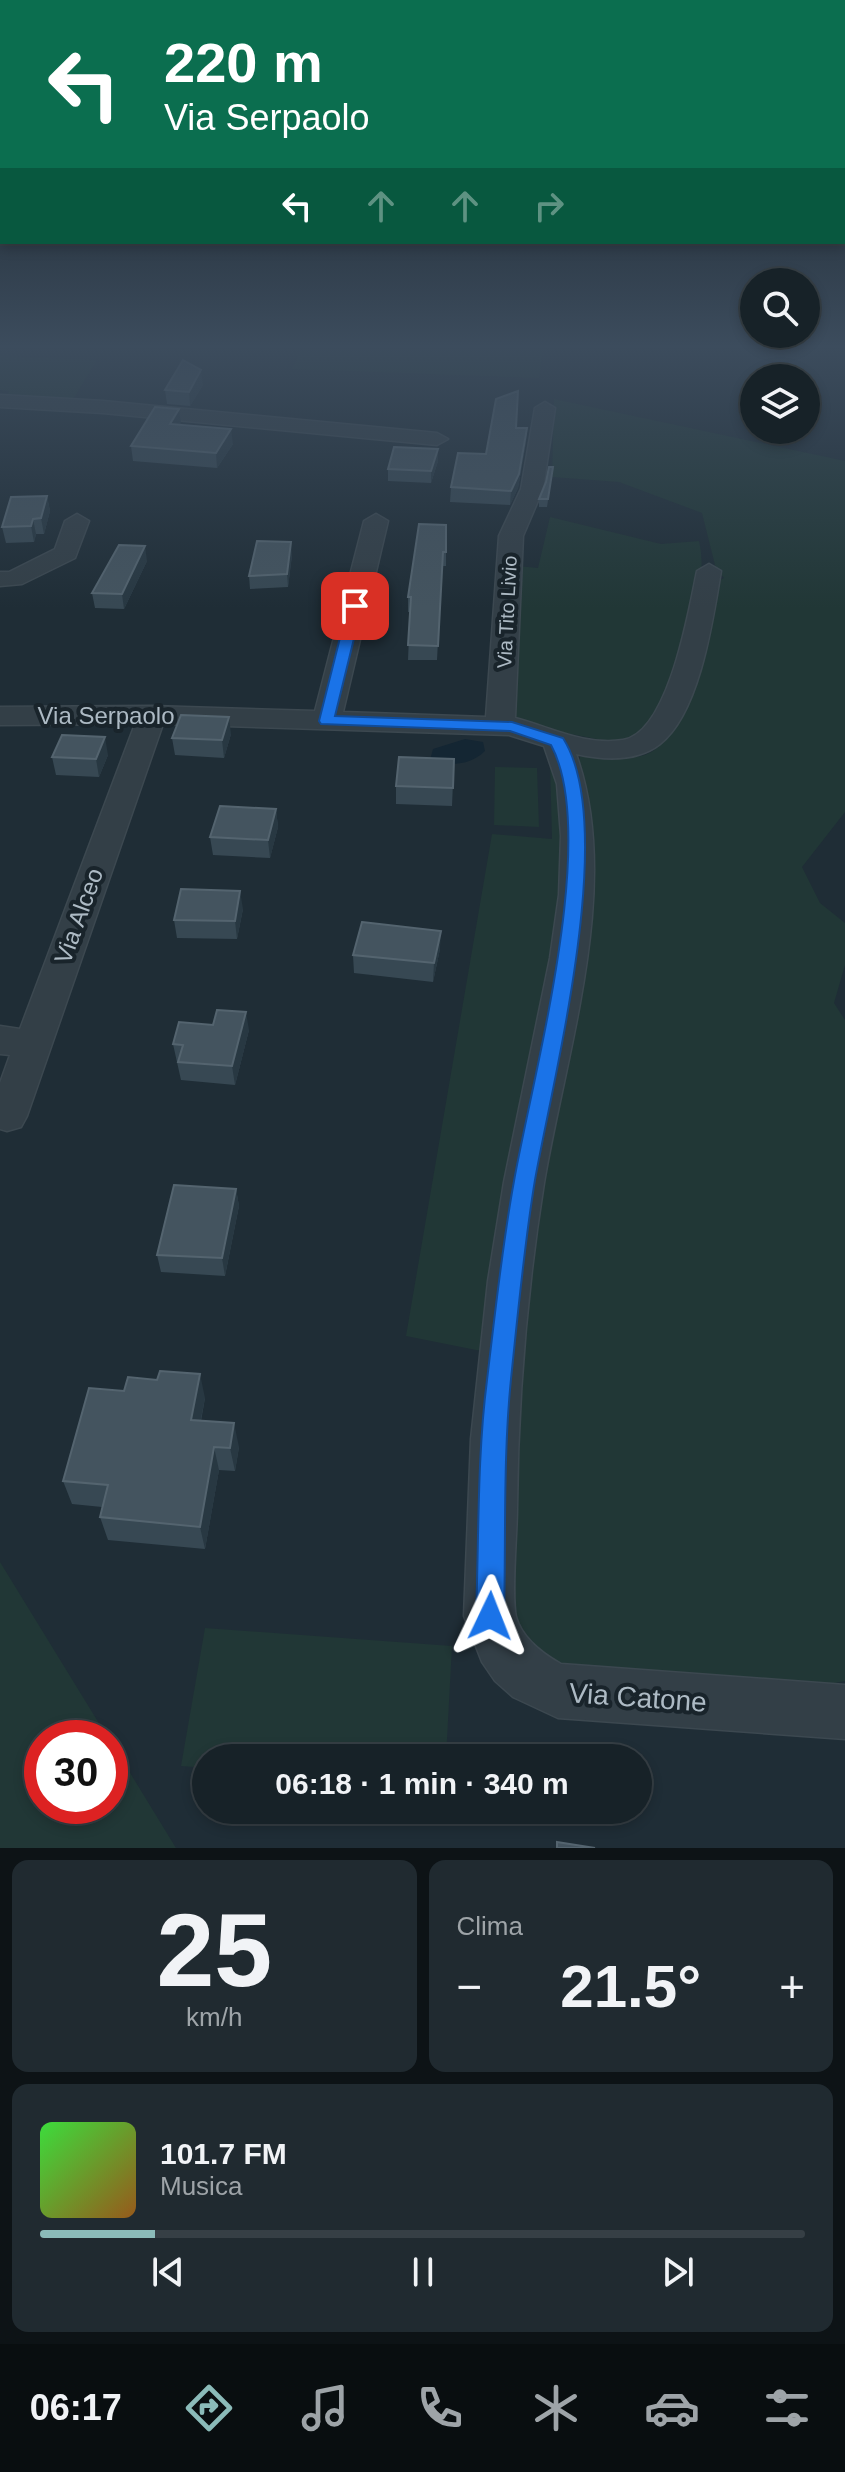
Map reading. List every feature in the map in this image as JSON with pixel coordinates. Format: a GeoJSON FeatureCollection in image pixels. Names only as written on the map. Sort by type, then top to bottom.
{"type":"FeatureCollection","features":[{"type":"Feature","properties":{"kind":"street"},"geometry":{"type":"LineString","coordinates":[[398,435],[437,439]]}},
{"type":"Feature","properties":{"kind":"street","name":"Via Tito Livio"},"geometry":{"type":"LineString","coordinates":[[500,726],[511,536],[532,489],[541,435]]}},
{"type":"Feature","properties":{"kind":"street"},"geometry":{"type":"LineString","coordinates":[[0,579],[13,579],[66,553],[77,521]]}},
{"type":"Feature","properties":{"kind":"street"},"geometry":{"type":"LineString","coordinates":[[327,721],[376,521]]}},
{"type":"Feature","properties":{"kind":"street","name":"Via Serpaolo"},"geometry":{"type":"LineString","coordinates":[[0,716],[152,715],[500,726],[557,742],[620,749],[653,740],[676,700],[709,571]]}},
{"type":"Feature","properties":{"kind":"street","name":"Via Alceo"},"geometry":{"type":"LineString","coordinates":[[7,1116],[16,1042],[152,715]]}},
{"type":"Feature","properties":{"kind":"street","name":"Via Catone"},"geometry":{"type":"LineString","coordinates":[[557,742],[567,759],[575,817],[574,922],[524,1184],[498,1384],[490,1616],[503,1651],[529,1678],[558,1691],[845,1712]]}},
{"type":"Feature","properties":{"kind":"green space"},"geometry":{"type":"Polygon","coordinates":[[[553,435],[724,435],[740,439],[740,444],[765,444],[845,461],[845,812],[802,867],[820,903],[845,923],[845,965],[834,1003],[845,1020],[845,1681],[799,1690],[587,1676],[532,1657],[515,1623],[509,1498],[580,757],[606,754],[628,757],[650,753],[673,730],[714,583],[724,578],[716,569],[702,513],[619,482],[552,477],[553,435]]]}},
{"type":"Feature","properties":{"kind":"green space"},"geometry":{"type":"Polygon","coordinates":[[[550,517],[661,544],[699,541],[702,562],[696,609],[656,727],[617,743],[550,730],[511,715],[517,566],[538,568],[550,517]]]}},
{"type":"Feature","properties":{"kind":"green space"},"geometry":{"type":"Polygon","coordinates":[[[544,751],[556,759],[570,877],[481,1351],[406,1336],[492,834],[552,839],[550,762],[544,751]]]}},
{"type":"Feature","properties":{"kind":"green space"},"geometry":{"type":"Polygon","coordinates":[[[495,767],[537,768],[539,827],[494,825],[495,767]]]}},
{"type":"Feature","properties":{"kind":"green space"},"geometry":{"type":"Polygon","coordinates":[[[0,1562],[97,1720],[24,1720],[24,1824],[128,1824],[128,1769],[176,1848],[0,1848],[0,1562]]]}},
{"type":"Feature","properties":{"kind":"green space"},"geometry":{"type":"Polygon","coordinates":[[[205,1628],[452,1646],[447,1744],[192,1744],[192,1767],[181,1766],[205,1628]]]}},
{"type":"Feature","properties":{"kind":"water"},"geometry":{"type":"Polygon","coordinates":[[[465,739],[483,742],[485,751],[473,760],[459,763],[430,760],[433,749],[465,739]]]}},
{"type":"Feature","properties":{"kind":"building"},"geometry":{"type":"Polygon","coordinates":[[[138,435],[227,435],[216,453],[131,446],[138,435]]]}},
{"type":"Feature","properties":{"kind":"building"},"geometry":{"type":"Polygon","coordinates":[[[489,435],[526,435],[519,474],[511,491],[451,487],[458,453],[486,454],[489,435]]]}},
{"type":"Feature","properties":{"kind":"building"},"geometry":{"type":"Polygon","coordinates":[[[394,447],[438,449],[431,471],[388,469],[394,447]]]}},
{"type":"Feature","properties":{"kind":"building"},"geometry":{"type":"Polygon","coordinates":[[[549,467],[553,467],[548,499],[539,499],[546,482],[549,467]]]}},
{"type":"Feature","properties":{"kind":"building"},"geometry":{"type":"Polygon","coordinates":[[[47,496],[41,518],[33,519],[31,526],[2,527],[11,497],[47,496]]]}},
{"type":"Feature","properties":{"kind":"building"},"geometry":{"type":"Polygon","coordinates":[[[419,524],[446,525],[438,646],[408,645],[411,597],[408,597],[419,524]]]}},
{"type":"Feature","properties":{"kind":"building"},"geometry":{"type":"Polygon","coordinates":[[[257,541],[291,542],[287,574],[249,576],[257,541]]]}},
{"type":"Feature","properties":{"kind":"building"},"geometry":{"type":"Polygon","coordinates":[[[119,545],[145,546],[122,594],[92,593],[119,545]]]}},
{"type":"Feature","properties":{"kind":"building"},"geometry":{"type":"Polygon","coordinates":[[[181,715],[229,717],[222,740],[172,738],[181,715]]]}},
{"type":"Feature","properties":{"kind":"building"},"geometry":{"type":"Polygon","coordinates":[[[62,735],[105,737],[96,759],[52,757],[62,735]]]}},
{"type":"Feature","properties":{"kind":"building"},"geometry":{"type":"Polygon","coordinates":[[[399,757],[454,759],[453,788],[396,786],[399,757]]]}},
{"type":"Feature","properties":{"kind":"building"},"geometry":{"type":"Polygon","coordinates":[[[220,806],[276,809],[268,840],[210,837],[220,806]]]}},
{"type":"Feature","properties":{"kind":"building"},"geometry":{"type":"Polygon","coordinates":[[[181,889],[240,891],[235,921],[174,920],[181,889]]]}},
{"type":"Feature","properties":{"kind":"building"},"geometry":{"type":"Polygon","coordinates":[[[362,922],[441,931],[434,963],[353,955],[362,922]]]}},
{"type":"Feature","properties":{"kind":"building"},"geometry":{"type":"Polygon","coordinates":[[[217,1010],[246,1012],[232,1066],[178,1062],[183,1045],[173,1044],[179,1022],[213,1025],[217,1010]]]}},
{"type":"Feature","properties":{"kind":"building"},"geometry":{"type":"Polygon","coordinates":[[[174,1185],[236,1189],[222,1258],[157,1255],[174,1185]]]}},
{"type":"Feature","properties":{"kind":"building"},"geometry":{"type":"Polygon","coordinates":[[[160,1371],[200,1374],[191,1420],[234,1423],[230,1448],[214,1447],[200,1527],[100,1517],[108,1485],[63,1481],[89,1388],[124,1391],[128,1377],[157,1380],[160,1371]]]}},
{"type":"Feature","properties":{"kind":"building"},"geometry":{"type":"Polygon","coordinates":[[[557,1842],[595,1848],[557,1848],[557,1842]]]}},
{"type":"Feature","properties":{"kind":"route"},"geometry":{"type":"LineString","coordinates":[[355,606],[327,721],[512,726],[557,742],[567,759],[575,817],[577,874],[574,922],[524,1184],[498,1384],[490,1616]]}}]}
